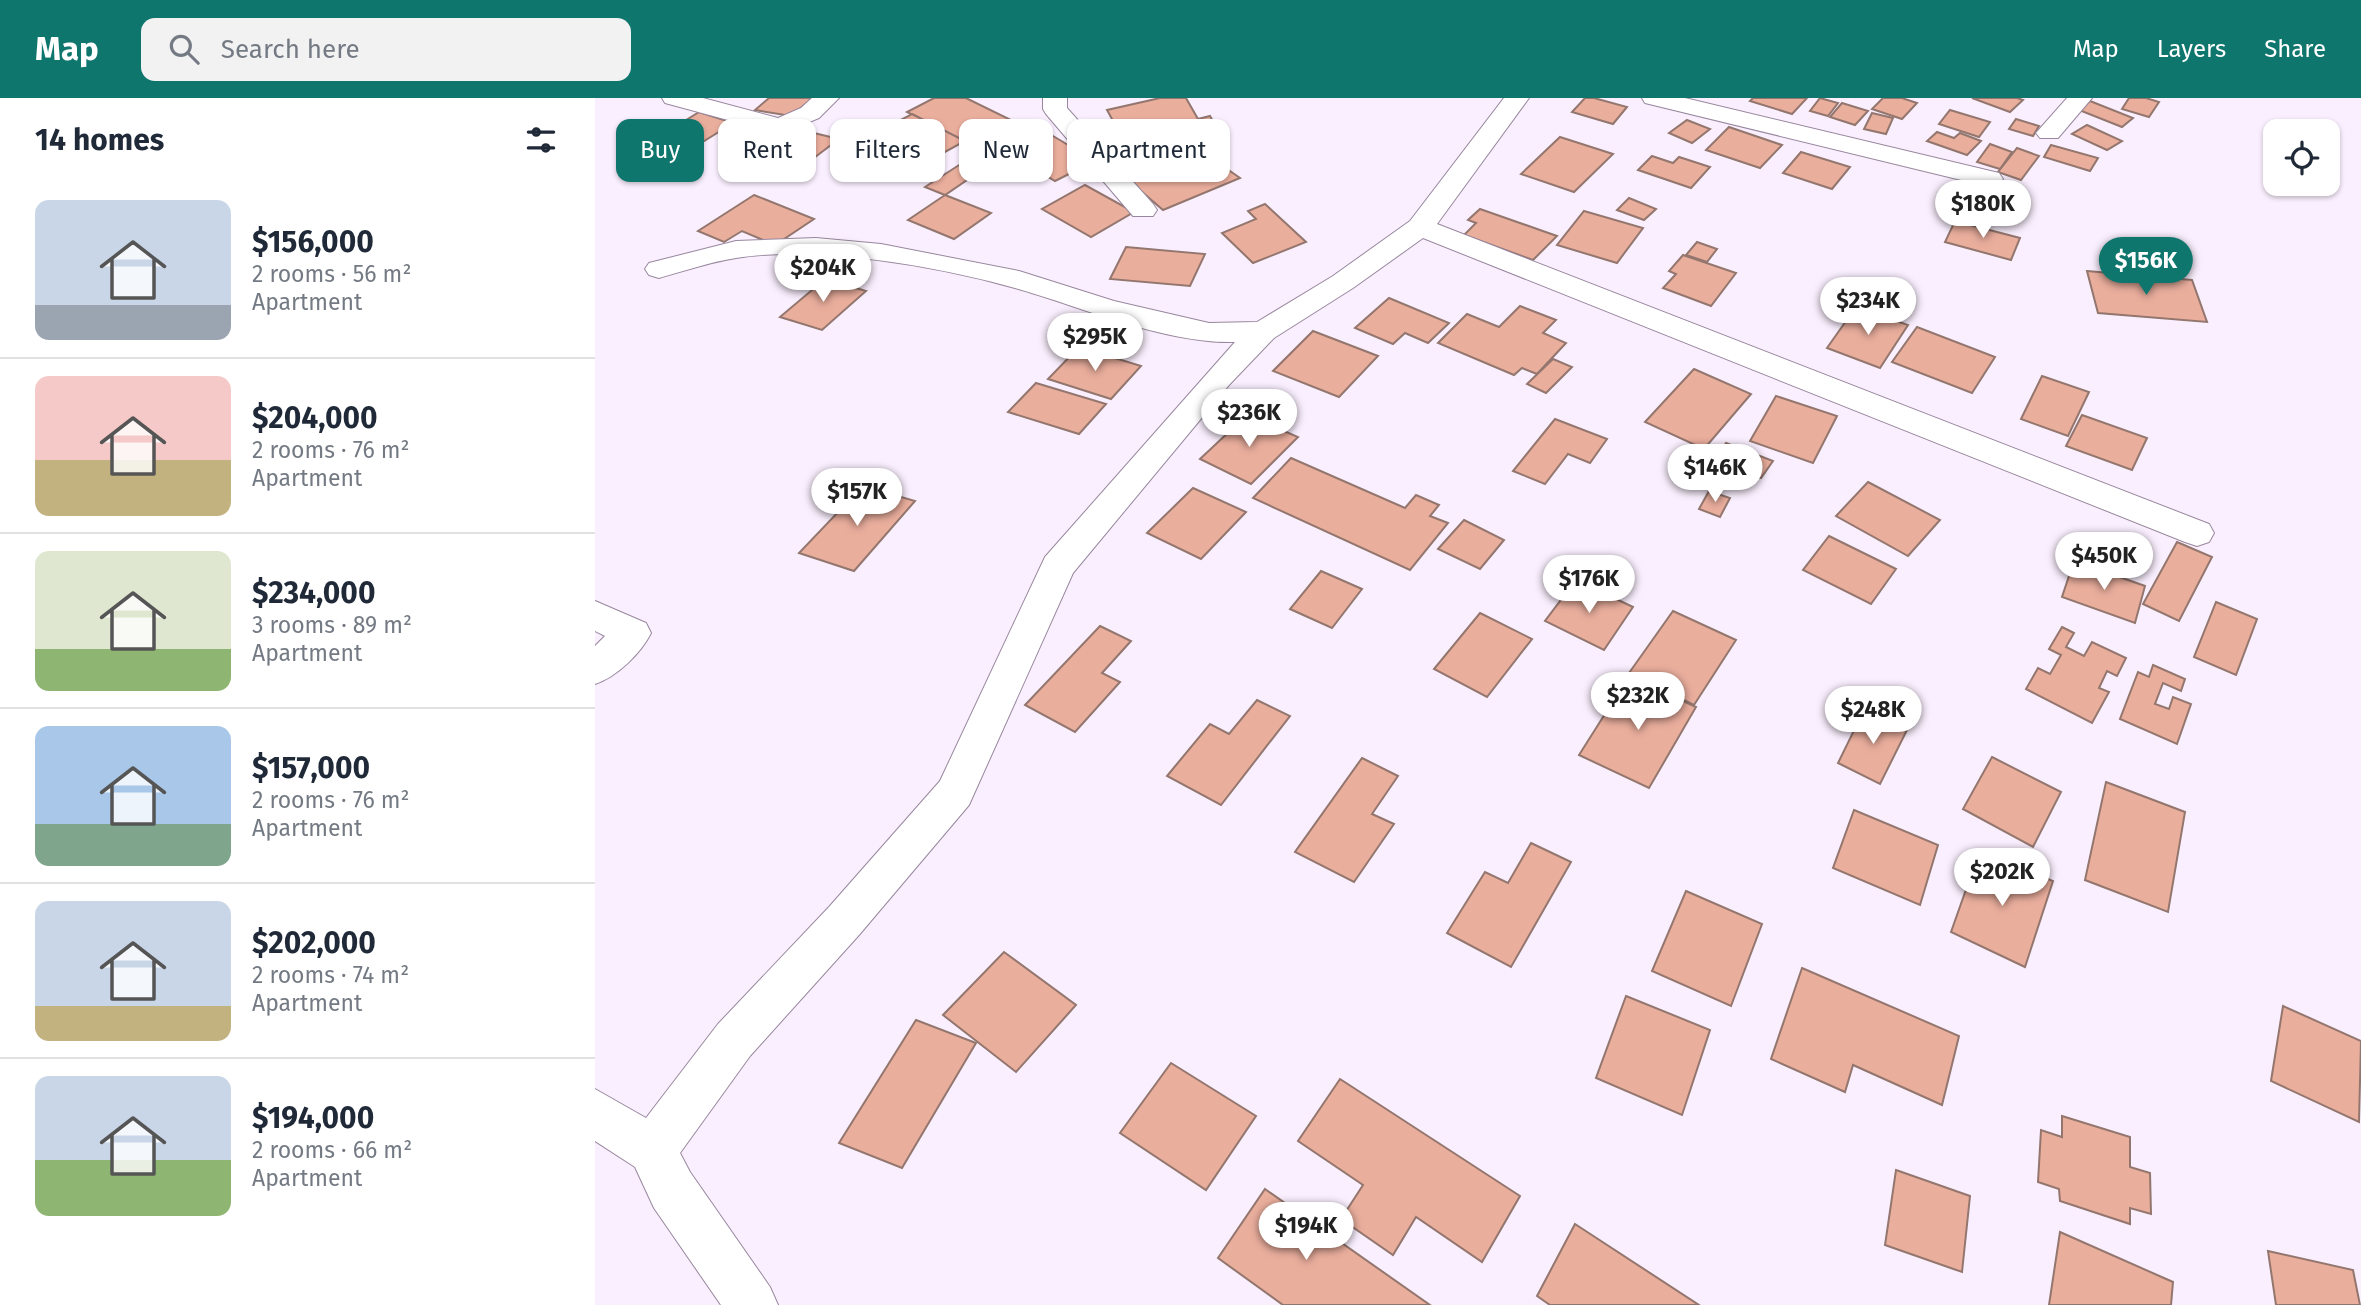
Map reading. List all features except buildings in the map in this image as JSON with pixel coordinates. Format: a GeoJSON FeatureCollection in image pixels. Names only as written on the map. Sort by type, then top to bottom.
{"type":"FeatureCollection","features":[{"type":"Feature","properties":{"kind":"street"},"geometry":{"type":"LineString","coordinates":[[674,98],[781,126],[810,113],[827,98]]}},
{"type":"Feature","properties":{"kind":"street"},"geometry":{"type":"LineString","coordinates":[[1055,98],[1055,109],[1143,211]]}},
{"type":"Feature","properties":{"kind":"street"},"geometry":{"type":"LineString","coordinates":[[652,1150],[734,1040],[955,793],[1058,566],[1218,378],[1263,331],[1343,282],[1420,227],[1517,98]]}},
{"type":"Feature","properties":{"kind":"street"},"geometry":{"type":"LineString","coordinates":[[1654,98],[1990,179]]}},
{"type":"Feature","properties":{"kind":"street"},"geometry":{"type":"LineString","coordinates":[[2049,133],[2080,98]]}},
{"type":"Feature","properties":{"kind":"street"},"geometry":{"type":"LineString","coordinates":[[1420,227],[2197,533]]}},
{"type":"Feature","properties":{"kind":"street"},"geometry":{"type":"LineString","coordinates":[[659,269],[736,249],[815,246],[881,252],[1019,280],[1106,308],[1209,333],[1263,331]]}},
{"type":"Feature","properties":{"kind":"street"},"geometry":{"type":"LineString","coordinates":[[595,615],[633,634],[595,669]]}},
{"type":"Feature","properties":{"kind":"street"},"geometry":{"type":"LineString","coordinates":[[595,1114],[652,1150],[672,1190],[752,1305]]}}]}
